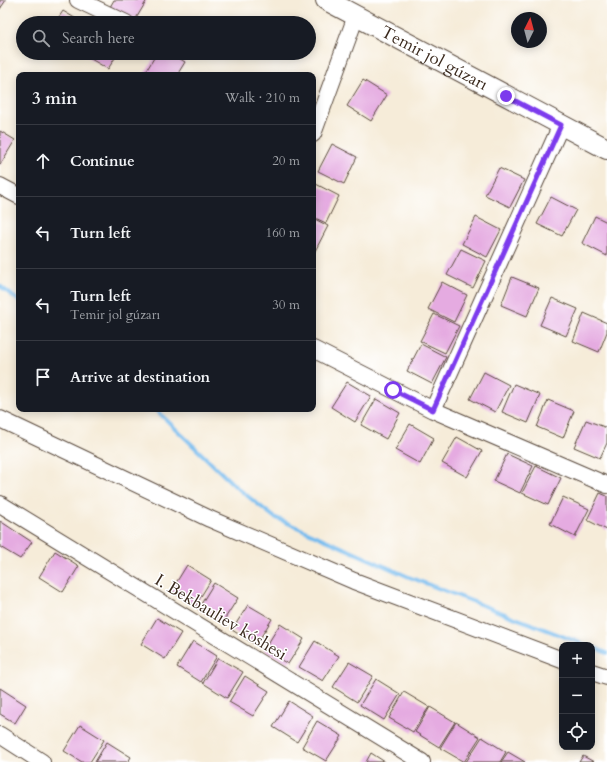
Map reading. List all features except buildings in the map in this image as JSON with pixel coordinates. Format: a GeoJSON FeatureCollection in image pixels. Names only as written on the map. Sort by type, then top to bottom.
{"type":"FeatureCollection","features":[{"type":"Feature","properties":{"kind":"street"},"geometry":{"type":"LineString","coordinates":[[78,0],[111,16]]}},
{"type":"Feature","properties":{"kind":"street","name":"Temir jol gúzarı"},"geometry":{"type":"LineString","coordinates":[[326,0],[607,149]]}},
{"type":"Feature","properties":{"kind":"street"},"geometry":{"type":"LineString","coordinates":[[316,126],[356,16]]}},
{"type":"Feature","properties":{"kind":"street"},"geometry":{"type":"LineString","coordinates":[[433,410],[561,125]]}},
{"type":"Feature","properties":{"kind":"street"},"geometry":{"type":"LineString","coordinates":[[0,186],[16,194]]}},
{"type":"Feature","properties":{"kind":"street"},"geometry":{"type":"LineString","coordinates":[[316,351],[433,410],[607,485]]}},
{"type":"Feature","properties":{"kind":"street"},"geometry":{"type":"LineString","coordinates":[[0,419],[210,519],[354,581],[559,659]]}},
{"type":"Feature","properties":{"kind":"street","name":"I. Bekbauliev kóshesi"},"geometry":{"type":"LineString","coordinates":[[0,504],[422,762]]}},
{"type":"Feature","properties":{"kind":"street"},"geometry":{"type":"LineString","coordinates":[[595,673],[607,677]]}},
{"type":"Feature","properties":{"kind":"street"},"geometry":{"type":"LineString","coordinates":[[0,735],[42,762]]}},
{"type":"Feature","properties":{"kind":"waterway"},"geometry":{"type":"LineString","coordinates":[[0,286],[16,299]]}},
{"type":"Feature","properties":{"kind":"waterway"},"geometry":{"type":"LineString","coordinates":[[158,412],[235,486],[274,517],[409,577],[578,642]]}},
{"type":"Feature","properties":{"kind":"waterway"},"geometry":{"type":"LineString","coordinates":[[595,648],[607,653]]}},
{"type":"Feature","properties":{"kind":"route"},"geometry":{"type":"LineString","coordinates":[[393,390],[433,410],[561,125],[506,96]]}}]}
